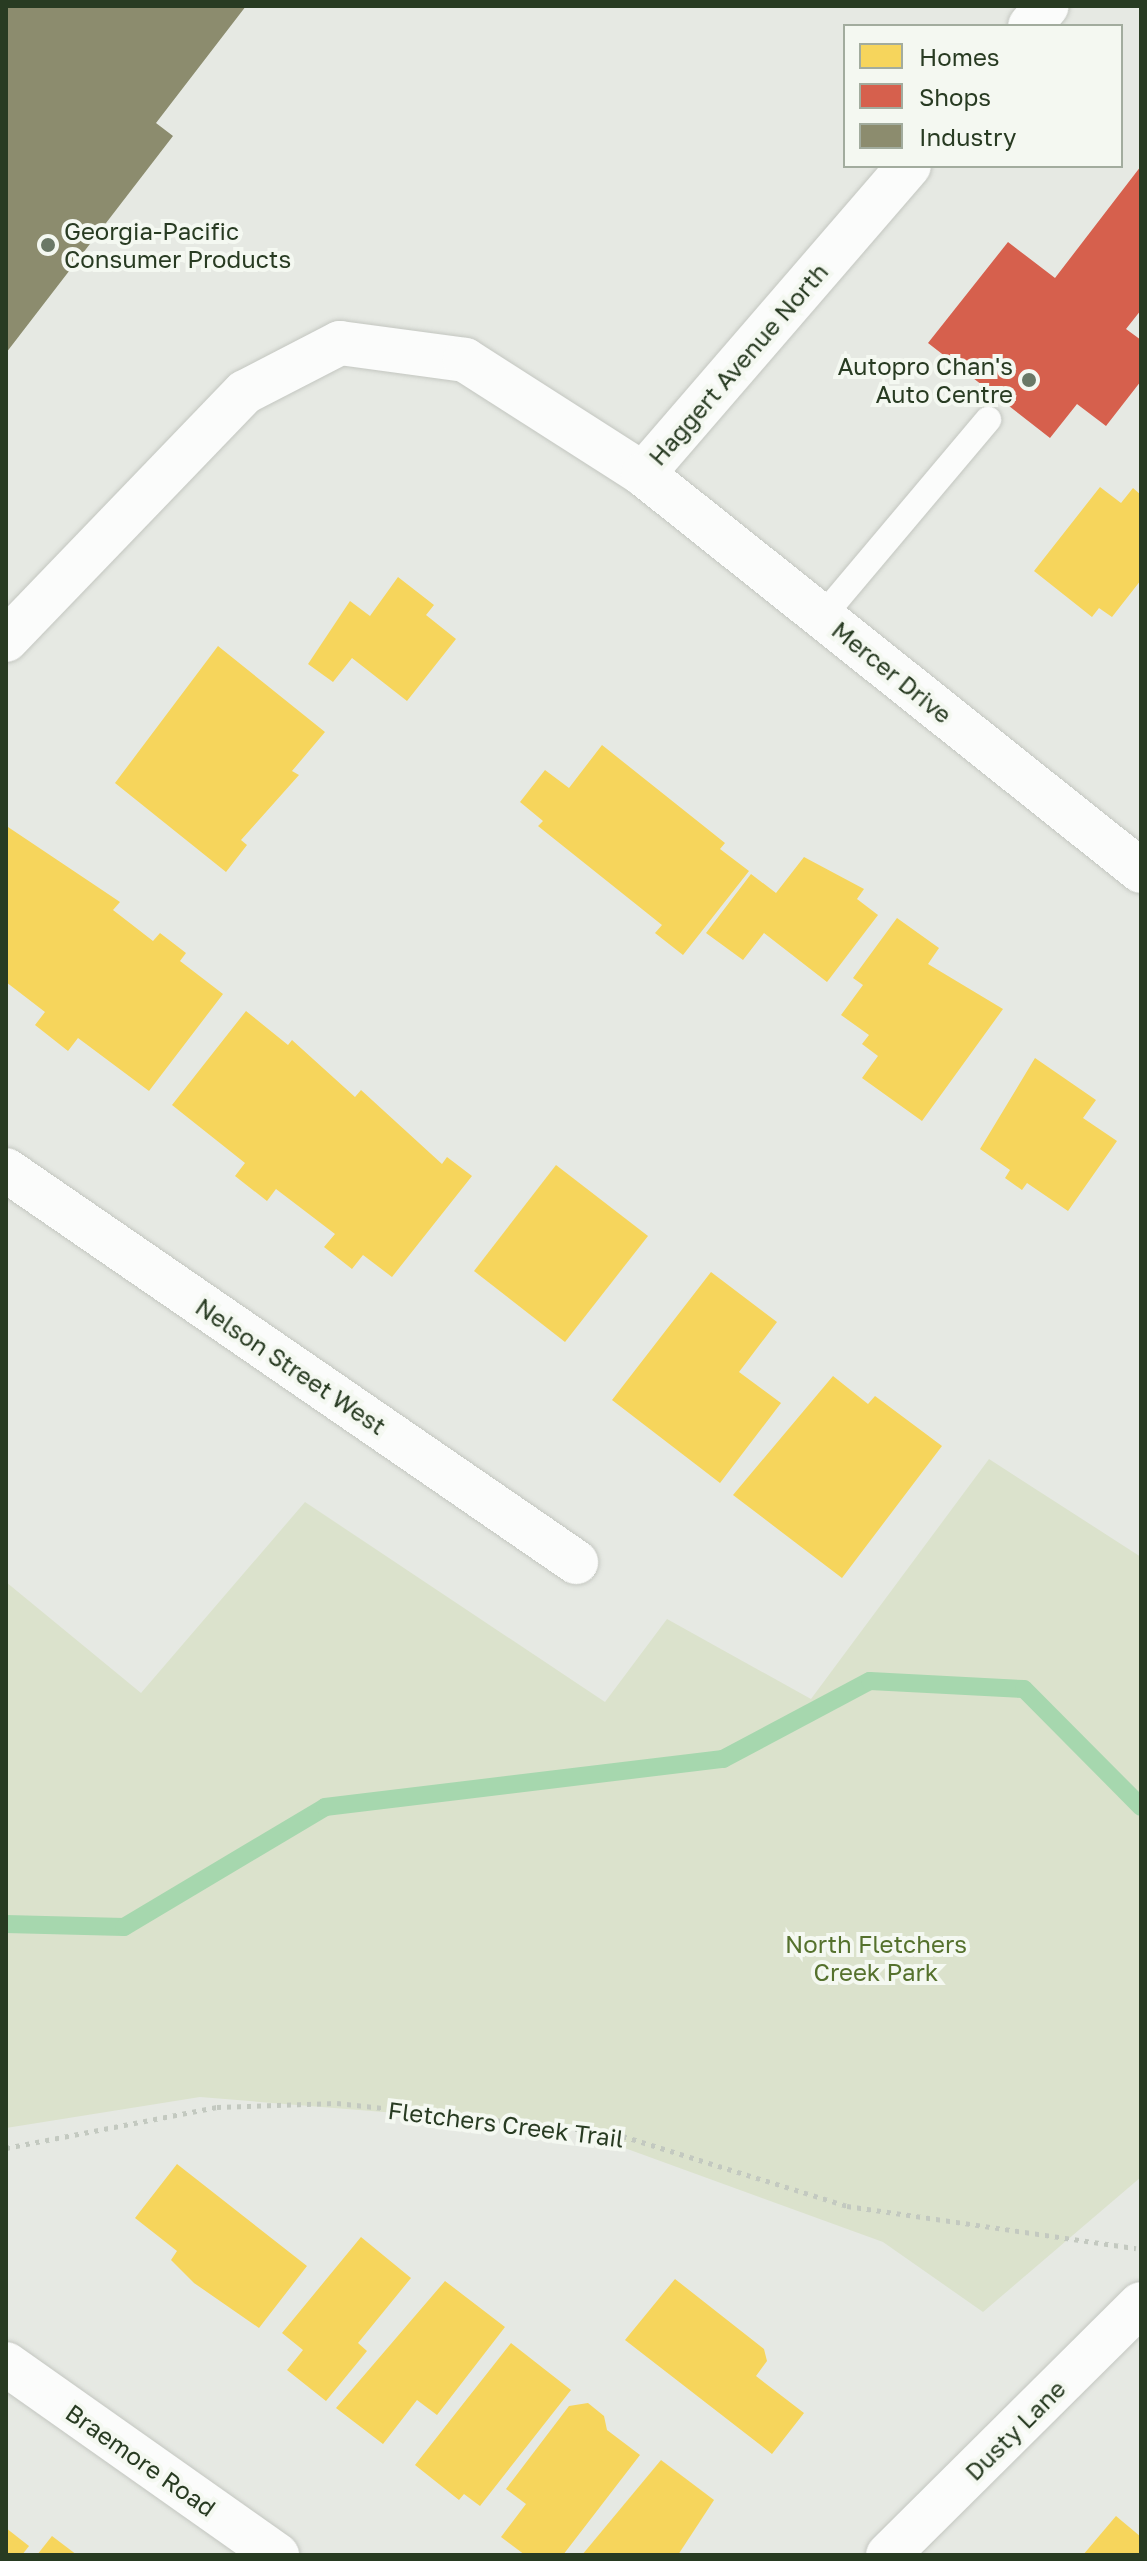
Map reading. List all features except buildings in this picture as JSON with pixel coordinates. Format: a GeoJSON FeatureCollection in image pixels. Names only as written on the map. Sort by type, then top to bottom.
{"type":"FeatureCollection","features":[{"type":"Feature","properties":{"kind":"street"},"geometry":{"type":"LineString","coordinates":[[1032,24],[1047,6]]}},
{"type":"Feature","properties":{"kind":"street","name":"Haggert Avenue North"},"geometry":{"type":"LineString","coordinates":[[6,640],[245,392],[340,343],[465,360],[643,474],[907,168]]}},
{"type":"Feature","properties":{"kind":"street","name":"Mercer Drive"},"geometry":{"type":"LineString","coordinates":[[643,474],[1141,871]]}},
{"type":"Feature","properties":{"kind":"street","name":"Nelson Street West"},"geometry":{"type":"LineString","coordinates":[[6,1170],[576,1562]]}},
{"type":"Feature","properties":{"kind":"street","name":"Dusty Lane"},"geometry":{"type":"LineString","coordinates":[[888,2555],[1141,2304]]}},
{"type":"Feature","properties":{"kind":"street","name":"Braemore Road"},"geometry":{"type":"LineString","coordinates":[[6,2364],[277,2555]]}},
{"type":"Feature","properties":{"kind":"lane"},"geometry":{"type":"LineString","coordinates":[[822,617],[988,420]]}},
{"type":"Feature","properties":{"kind":"path","name":"Fletchers Creek Trail"},"geometry":{"type":"LineString","coordinates":[[6,2148],[217,2107],[337,2103],[613,2133],[847,2206],[1141,2249]]}},
{"type":"Feature","properties":{"kind":"green space","name":"North Fletchers Creek Park"},"geometry":{"type":"Polygon","coordinates":[[[989,1459],[1141,1557],[1141,2177],[983,2312],[883,2242],[567,2127],[200,2097],[6,2128],[6,1582],[141,1693],[305,1502],[605,1702],[667,1619],[811,1699],[989,1459]]]}},
{"type":"Feature","properties":{"kind":"waterway"},"geometry":{"type":"LineString","coordinates":[[6,1924],[124,1927],[325,1807],[723,1759],[870,1681],[1024,1689],[1141,1807]]}},
{"type":"Feature","properties":{"kind":"place","name":"Georgia-Pacific Consumer Products"},"geometry":{"type":"Point","coordinates":[48,245]}},
{"type":"Feature","properties":{"kind":"place","name":"Autopro Chan's Auto Centre"},"geometry":{"type":"Point","coordinates":[1029,380]}}]}
